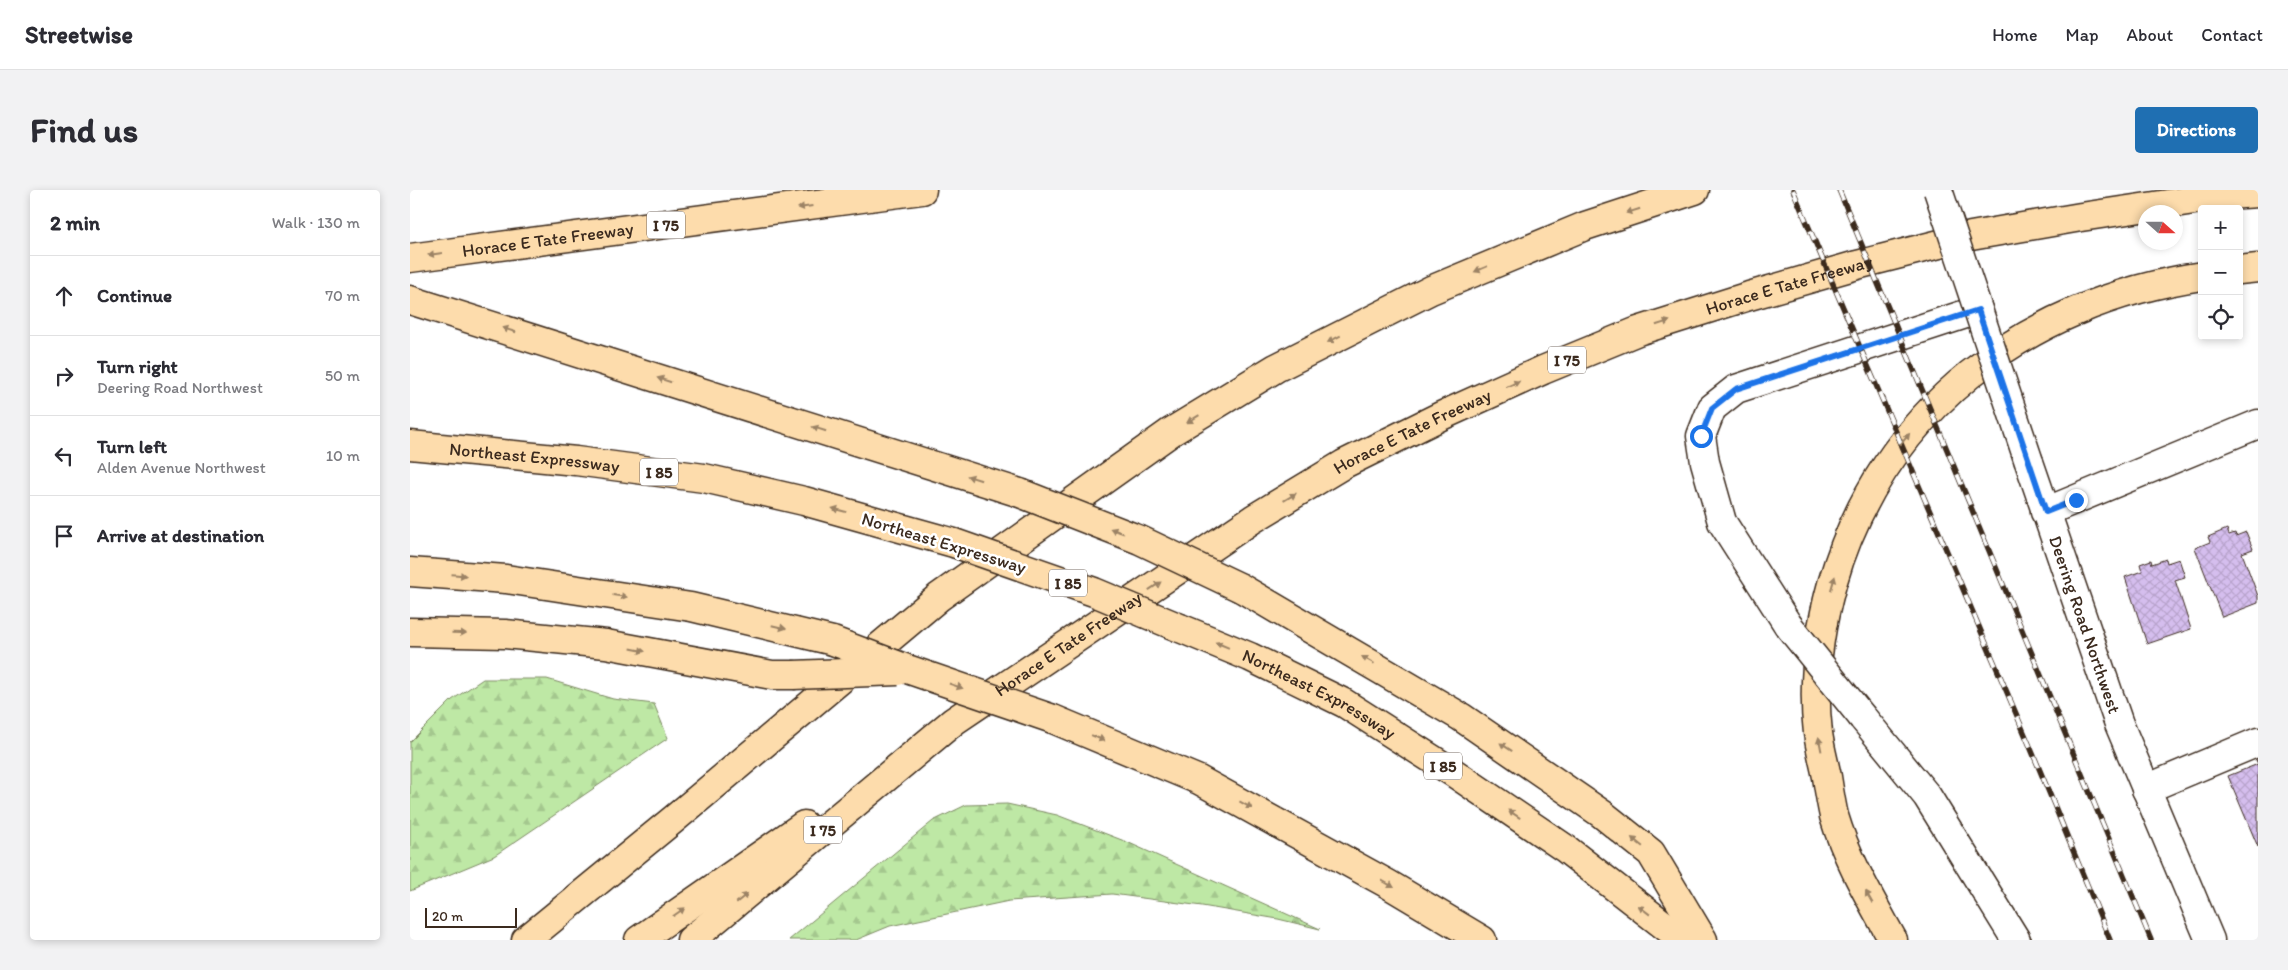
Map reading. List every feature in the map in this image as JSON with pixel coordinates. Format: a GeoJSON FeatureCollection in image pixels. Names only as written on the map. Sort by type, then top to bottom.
{"type":"FeatureCollection","features":[{"type":"Feature","properties":{"kind":"highway","name":"Horace E Tate Freeway"},"geometry":{"type":"LineString","coordinates":[[410,258],[922,190]]}},
{"type":"Feature","properties":{"kind":"highway"},"geometry":{"type":"LineString","coordinates":[[526,940],[939,597],[1179,427],[1276,368],[1431,290],[1585,226],[1696,190]]}},
{"type":"Feature","properties":{"kind":"highway","name":"Horace E Tate Freeway"},"geometry":{"type":"LineString","coordinates":[[691,940],[954,720],[1253,519],[1344,464],[1518,382],[1638,331],[1748,296],[1848,267],[1971,236],[2110,213],[2258,193]]}},
{"type":"Feature","properties":{"kind":"highway"},"geometry":{"type":"LineString","coordinates":[[2243,270],[2258,268]]}},
{"type":"Feature","properties":{"kind":"highway"},"geometry":{"type":"LineString","coordinates":[[1893,940],[1860,882],[1834,816],[1818,732],[1817,668],[1825,611],[1842,549],[1866,497],[1901,443],[1944,395],[2005,348],[2061,316],[2116,295],[2173,280],[2198,277]]}},
{"type":"Feature","properties":{"kind":"highway"},"geometry":{"type":"LineString","coordinates":[[410,300],[1020,493],[1140,540],[1241,588],[1461,717],[1602,814],[1651,853],[1703,940]]}},
{"type":"Feature","properties":{"kind":"highway","name":"Northeast Expressway"},"geometry":{"type":"LineString","coordinates":[[410,445],[576,461],[704,478],[804,500],[954,543],[1094,592],[1250,657],[1344,703],[1454,773],[1566,849],[1683,940]]}},
{"type":"Feature","properties":{"kind":"highway"},"geometry":{"type":"LineString","coordinates":[[410,572],[506,580],[691,607],[833,641],[910,670],[1053,719],[1199,780],[1380,880],[1482,940]]}},
{"type":"Feature","properties":{"kind":"highway"},"geometry":{"type":"LineString","coordinates":[[410,632],[505,634],[606,644],[772,675],[910,670]]}},
{"type":"Feature","properties":{"kind":"highway"},"geometry":{"type":"LineString","coordinates":[[639,940],[954,720]]}},
{"type":"Feature","properties":{"kind":"highway"},"geometry":{"type":"LineString","coordinates":[[505,940],[674,819]]}},
{"type":"Feature","properties":{"kind":"street","name":"Deering Road Northwest"},"geometry":{"type":"LineString","coordinates":[[1938,190],[2119,724],[2210,940]]}},
{"type":"Feature","properties":{"kind":"street"},"geometry":{"type":"LineString","coordinates":[[1978,310],[1736,389],[1712,408],[1701,436],[1705,462],[1722,522],[1788,625],[1927,796],[2016,940]]}},
{"type":"Feature","properties":{"kind":"street"},"geometry":{"type":"LineString","coordinates":[[2046,512],[2258,424]]}},
{"type":"Feature","properties":{"kind":"street"},"geometry":{"type":"LineString","coordinates":[[2146,788],[2258,742]]}},
{"type":"Feature","properties":{"kind":"green space"},"geometry":{"type":"Polygon","coordinates":[[[483,679],[547,679],[613,699],[654,704],[668,738],[494,856],[410,891],[410,742],[452,700],[483,679]]]}},
{"type":"Feature","properties":{"kind":"green space"},"geometry":{"type":"Polygon","coordinates":[[[1007,804],[1057,815],[1127,842],[1320,929],[1278,919],[1202,906],[1112,894],[1009,901],[890,926],[856,940],[789,940],[933,821],[966,805],[1007,804]]]}},
{"type":"Feature","properties":{"kind":"building"},"geometry":{"type":"Polygon","coordinates":[[[2227,529],[2229,535],[2235,533],[2236,536],[2246,532],[2253,549],[2242,553],[2258,596],[2258,603],[2222,617],[2195,548],[2210,542],[2208,537],[2227,529]]]}},
{"type":"Feature","properties":{"kind":"building"},"geometry":{"type":"Polygon","coordinates":[[[2166,559],[2167,563],[2179,559],[2185,577],[2175,580],[2191,629],[2147,644],[2125,577],[2142,571],[2140,564],[2151,560],[2152,564],[2166,559]]]}},
{"type":"Feature","properties":{"kind":"building"},"geometry":{"type":"Polygon","coordinates":[[[2258,764],[2258,847],[2228,776],[2258,764]]]}},
{"type":"Feature","properties":{"kind":"railway"},"geometry":{"type":"LineString","coordinates":[[1793,190],[2029,744],[2110,940]]}},
{"type":"Feature","properties":{"kind":"railway"},"geometry":{"type":"LineString","coordinates":[[1839,190],[2151,940]]}},
{"type":"Feature","properties":{"kind":"route"},"geometry":{"type":"LineString","coordinates":[[1701,436],[1712,408],[1736,389],[1978,310],[2046,512],[2076,500]]}}]}
